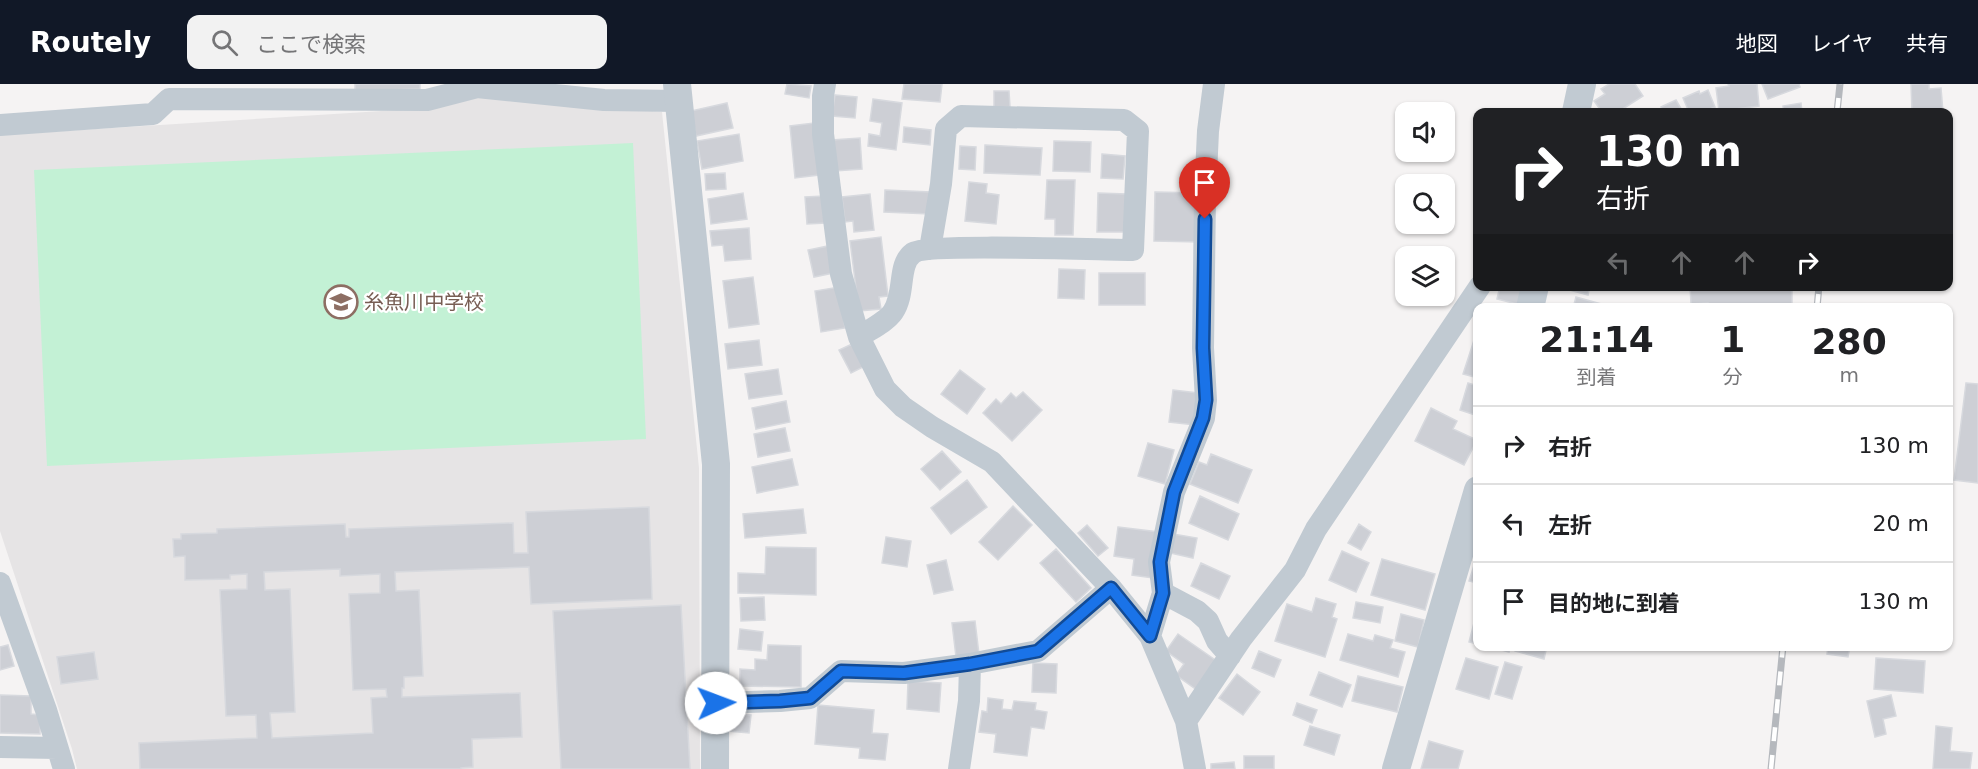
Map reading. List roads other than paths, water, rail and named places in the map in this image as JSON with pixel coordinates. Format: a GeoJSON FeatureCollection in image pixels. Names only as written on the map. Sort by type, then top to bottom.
{"type":"FeatureCollection","features":[{"type":"Feature","properties":{"kind":"street"},"geometry":{"type":"LineString","coordinates":[[825,84],[823,134],[841,274],[859,337],[885,389],[903,407],[932,427],[993,462],[1111,588],[1150,636],[1186,721],[1195,769]]}},
{"type":"Feature","properties":{"kind":"street"},"geometry":{"type":"LineString","coordinates":[[1150,636],[1163,593],[1160,562],[1174,492],[1203,418],[1206,400],[1203,348],[1205,197],[1208,131],[1214,84]]}},
{"type":"Feature","properties":{"kind":"street"},"geometry":{"type":"LineString","coordinates":[[1577,108],[1582,84]]}},
{"type":"Feature","properties":{"kind":"street"},"geometry":{"type":"LineString","coordinates":[[0,125],[153,114],[169,99],[427,100],[477,87],[604,100],[678,93],[716,464],[715,769]]}},
{"type":"Feature","properties":{"kind":"street"},"geometry":{"type":"LineString","coordinates":[[859,337],[892,314],[901,294],[904,262],[914,252],[930,249],[1019,248],[1133,250],[1138,131],[1124,120],[961,116],[946,129],[941,184],[930,249]]}},
{"type":"Feature","properties":{"kind":"street"},"geometry":{"type":"LineString","coordinates":[[1186,721],[1230,656],[1295,570],[1316,529],[1477,291]]}},
{"type":"Feature","properties":{"kind":"street"},"geometry":{"type":"LineString","coordinates":[[1396,769],[1473,507]]}},
{"type":"Feature","properties":{"kind":"street"},"geometry":{"type":"LineString","coordinates":[[0,583],[46,710],[60,759],[0,747]]}},
{"type":"Feature","properties":{"kind":"street"},"geometry":{"type":"LineString","coordinates":[[716,703],[810,698],[841,671],[904,673],[970,664],[1038,651],[1111,588]]}},
{"type":"Feature","properties":{"kind":"street"},"geometry":{"type":"LineString","coordinates":[[1163,593],[1197,611],[1208,621],[1217,641],[1230,656]]}},
{"type":"Feature","properties":{"kind":"street"},"geometry":{"type":"LineString","coordinates":[[958,769],[969,701],[970,664]]}},
{"type":"Feature","properties":{"kind":"railway"},"geometry":{"type":"LineString","coordinates":[[1837,108],[1840,84]]}},
{"type":"Feature","properties":{"kind":"railway"},"geometry":{"type":"LineString","coordinates":[[1817,303],[1819,291]]}},
{"type":"Feature","properties":{"kind":"railway"},"geometry":{"type":"LineString","coordinates":[[1771,769],[1783,651]]}},
{"type":"Feature","properties":{"kind":"place","name":"糸魚川中学校"},"geometry":{"type":"Point","coordinates":[341,302]}}]}
